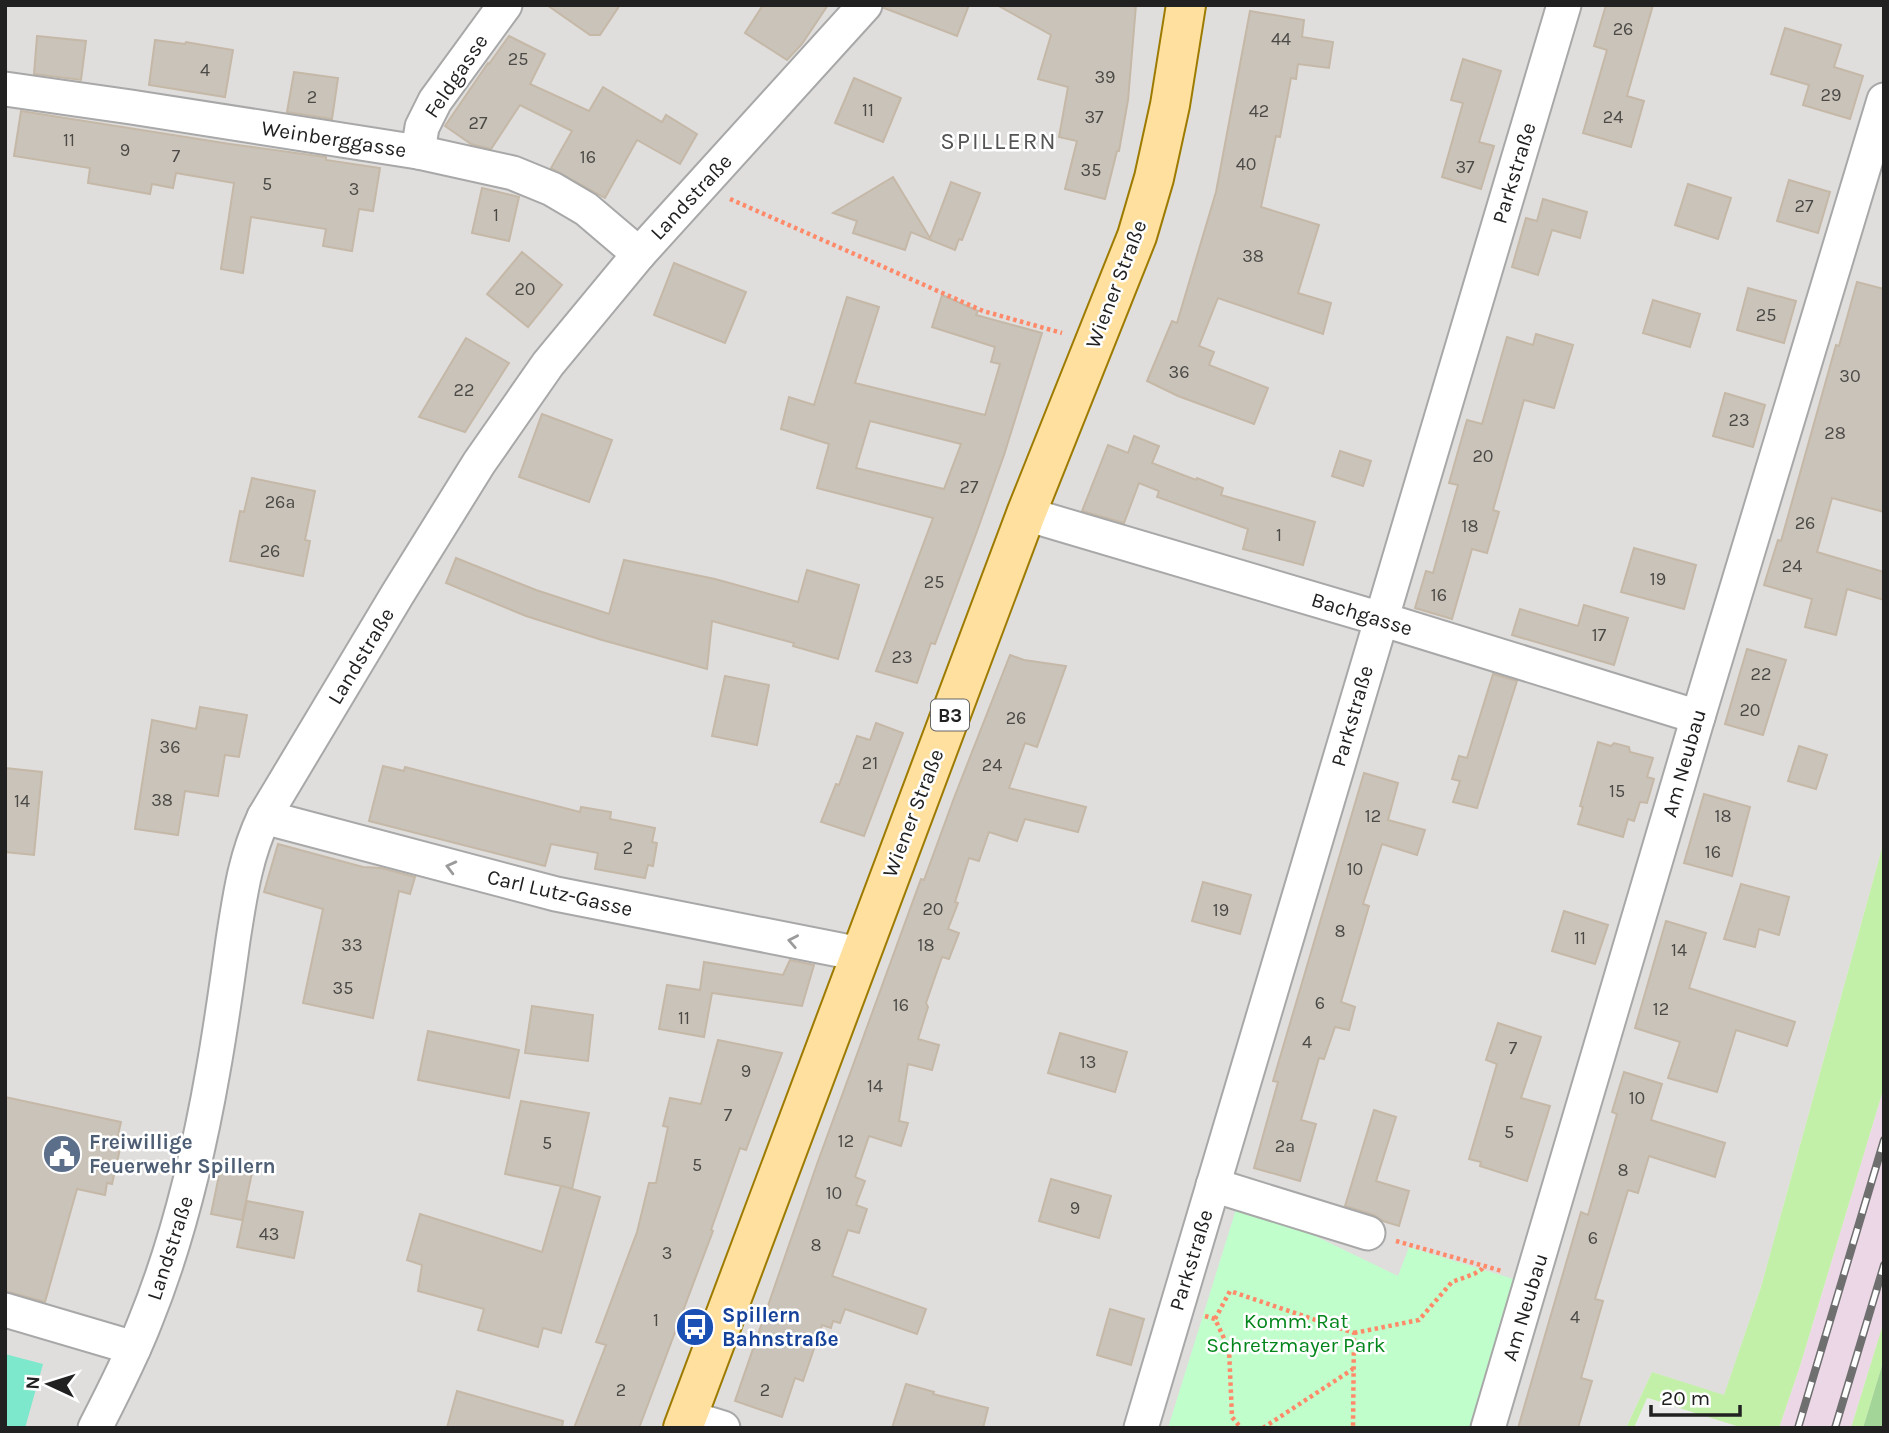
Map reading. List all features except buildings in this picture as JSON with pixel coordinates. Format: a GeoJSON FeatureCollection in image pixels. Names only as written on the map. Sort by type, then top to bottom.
{"type":"FeatureCollection","features":[{"type":"Feature","properties":{"kind":"main road","name":"Wiener Straße"},"geometry":{"type":"LineString","coordinates":[[685,1422],[1026,514],[1137,236],[1154,178],[1170,105],[1186,5]]}},
{"type":"Feature","properties":{"kind":"street","name":"Feldgasse"},"geometry":{"type":"LineString","coordinates":[[418,152],[422,127],[435,101],[505,5]]}},
{"type":"Feature","properties":{"kind":"street","name":"Landstraße"},"geometry":{"type":"LineString","coordinates":[[95,1428],[134,1348],[161,1280],[182,1215],[194,1171],[214,1069],[241,889],[248,856],[264,817],[479,463],[548,364],[639,254],[865,5]]}},
{"type":"Feature","properties":{"kind":"street","name":"Parkstraße"},"geometry":{"type":"LineString","coordinates":[[1141,1428],[1564,5]]}},
{"type":"Feature","properties":{"kind":"street","name":"Weinberggasse"},"geometry":{"type":"LineString","coordinates":[[5,89],[418,152],[513,173],[552,189],[586,209],[639,254]]}},
{"type":"Feature","properties":{"kind":"street","name":"Am Neubau"},"geometry":{"type":"LineString","coordinates":[[1488,1428],[1884,100]]}},
{"type":"Feature","properties":{"kind":"street","name":"Bachgasse"},"geometry":{"type":"LineString","coordinates":[[1026,514],[1381,619],[1698,717]]}},
{"type":"Feature","properties":{"kind":"street","name":"Carl Lutz-Gasse"},"geometry":{"type":"LineString","coordinates":[[264,817],[556,894],[860,954]]}},
{"type":"Feature","properties":{"kind":"street"},"geometry":{"type":"LineString","coordinates":[[1213,1185],[1368,1233]]}},
{"type":"Feature","properties":{"kind":"street"},"geometry":{"type":"LineString","coordinates":[[5,1310],[134,1348]]}},
{"type":"Feature","properties":{"kind":"street"},"geometry":{"type":"LineString","coordinates":[[685,1422],[723,1428]]}},
{"type":"Feature","properties":{"kind":"path"},"geometry":{"type":"LineString","coordinates":[[705,183],[728,198],[983,311],[1093,342]]}},
{"type":"Feature","properties":{"kind":"path"},"geometry":{"type":"LineString","coordinates":[[1368,1233],[1533,1279]]}},
{"type":"Feature","properties":{"kind":"path"},"geometry":{"type":"LineString","coordinates":[[1214,1319],[1230,1291],[1354,1333],[1419,1320],[1452,1282],[1474,1274],[1484,1266]]}},
{"type":"Feature","properties":{"kind":"path"},"geometry":{"type":"LineString","coordinates":[[1177,1307],[1214,1319],[1229,1349],[1232,1417],[1241,1428]]}},
{"type":"Feature","properties":{"kind":"path"},"geometry":{"type":"LineString","coordinates":[[1353,1428],[1354,1333]]}},
{"type":"Feature","properties":{"kind":"path"},"geometry":{"type":"LineString","coordinates":[[1263,1428],[1353,1369]]}},
{"type":"Feature","properties":{"kind":"shaded area"},"geometry":{"type":"Polygon","coordinates":[[[5,5],[1884,5],[1884,841],[1761,1287],[1724,1396],[1652,1372],[1626,1428],[5,1428],[5,5]]]}},
{"type":"Feature","properties":{"kind":"shaded area"},"geometry":{"type":"Polygon","coordinates":[[[1884,1087],[1884,1321],[1851,1428],[1779,1428],[1800,1366],[1884,1087]]]}},
{"type":"Feature","properties":{"kind":"shaded area"},"geometry":{"type":"Polygon","coordinates":[[[1647,1398],[1740,1427],[1634,1428],[1647,1398]]]}},
{"type":"Feature","properties":{"kind":"green space"},"geometry":{"type":"Polygon","coordinates":[[[1884,841],[1884,1087],[1779,1428],[1740,1428],[1648,1398],[1634,1428],[1626,1428],[1652,1372],[1724,1395],[1761,1287],[1884,841]]]}},
{"type":"Feature","properties":{"kind":"green space","name":"Komm. Rat Schretzmayer Park"},"geometry":{"type":"Polygon","coordinates":[[[1238,1203],[1274,1216],[1398,1276],[1409,1247],[1520,1281],[1473,1428],[1168,1428],[1238,1203]]]}},
{"type":"Feature","properties":{"kind":"green space"},"geometry":{"type":"Polygon","coordinates":[[[1884,1321],[1884,1359],[1863,1428],[1851,1428],[1884,1321]]]}},
{"type":"Feature","properties":{"kind":"green space"},"geometry":{"type":"Polygon","coordinates":[[[5,1354],[43,1364],[25,1428],[5,1428],[5,1354]]]}},
{"type":"Feature","properties":{"kind":"green space"},"geometry":{"type":"Polygon","coordinates":[[[1884,1359],[1884,1428],[1863,1428],[1884,1359]]]}},
{"type":"Feature","properties":{"kind":"railway"},"geometry":{"type":"LineString","coordinates":[[1798,1428],[1884,1140]]}},
{"type":"Feature","properties":{"kind":"railway"},"geometry":{"type":"LineString","coordinates":[[1835,1428],[1884,1265]]}},
{"type":"Feature","properties":{"kind":"place","name":"Freiwillige Feuerwehr Spillern"},"geometry":{"type":"Point","coordinates":[62,1154]}},
{"type":"Feature","properties":{"kind":"place","name":"Spillern Bahnstraße"},"geometry":{"type":"Point","coordinates":[695,1327]}},
{"type":"Feature","properties":{"kind":"district","name":"SPILLERN"},"geometry":{"type":"Point","coordinates":[999,141]}}]}
